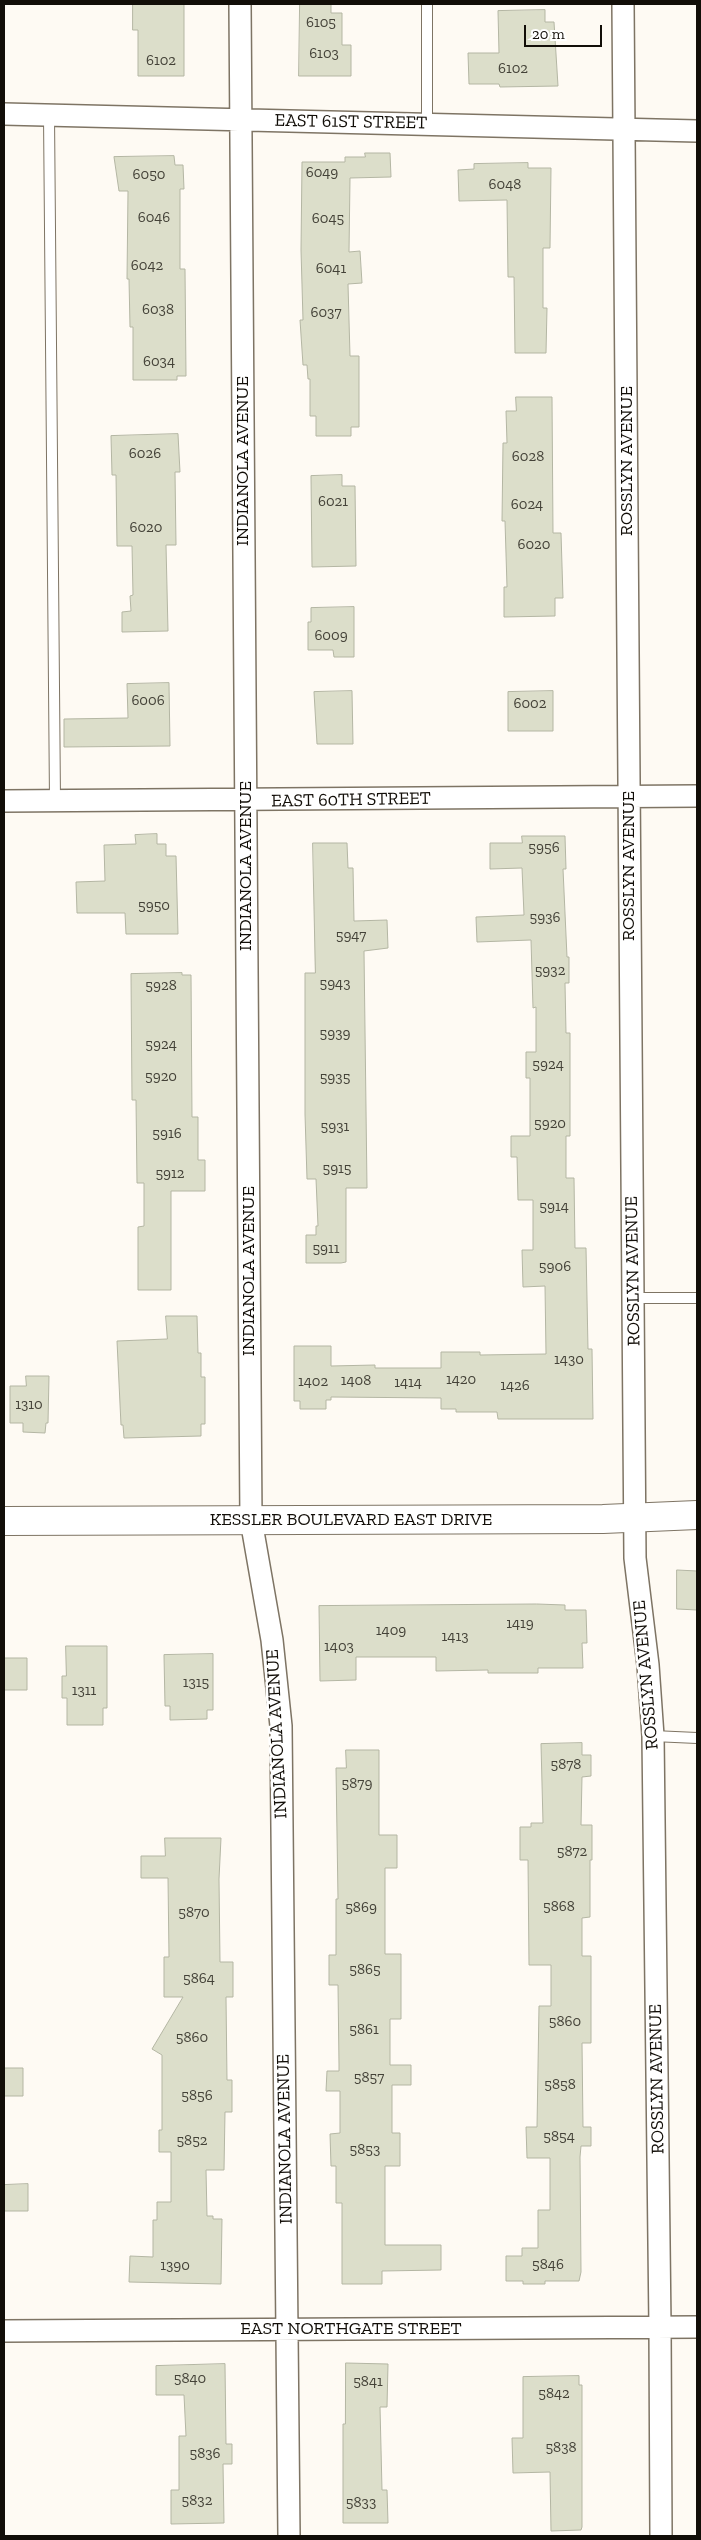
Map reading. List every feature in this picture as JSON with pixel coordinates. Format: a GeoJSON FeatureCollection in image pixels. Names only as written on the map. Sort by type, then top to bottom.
{"type":"FeatureCollection","features":[{"type":"Feature","properties":{"kind":"main road","name":"KESSLER BOULEVARD EAST DRIVE"},"geometry":{"type":"LineString","coordinates":[[4,1521],[697,1515]]}},
{"type":"Feature","properties":{"kind":"street","name":"INDIANOLA AVENUE"},"geometry":{"type":"LineString","coordinates":[[240,4],[251,1520],[272,1640],[281,1726],[289,2536]]}},
{"type":"Feature","properties":{"kind":"street","name":"ROSSLYN AVENUE"},"geometry":{"type":"LineString","coordinates":[[624,4],[635,1517],[636,1576],[648,1665],[653,1736],[661,2536]]}},
{"type":"Feature","properties":{"kind":"street","name":"EAST 61ST STREET"},"geometry":{"type":"LineString","coordinates":[[4,114],[697,131]]}},
{"type":"Feature","properties":{"kind":"street","name":"EAST 60TH STREET"},"geometry":{"type":"LineString","coordinates":[[4,801],[246,801],[697,796]]}},
{"type":"Feature","properties":{"kind":"street","name":"EAST NORTHGATE STREET"},"geometry":{"type":"LineString","coordinates":[[4,2331],[697,2327]]}},
{"type":"Feature","properties":{"kind":"lane"},"geometry":{"type":"LineString","coordinates":[[427,4],[427,124]]}},
{"type":"Feature","properties":{"kind":"lane"},"geometry":{"type":"LineString","coordinates":[[49,115],[55,801]]}},
{"type":"Feature","properties":{"kind":"lane"},"geometry":{"type":"LineString","coordinates":[[633,1298],[697,1298]]}},
{"type":"Feature","properties":{"kind":"lane"},"geometry":{"type":"LineString","coordinates":[[653,1736],[697,1738]]}},
{"type":"Feature","properties":{"kind":"building"},"geometry":{"type":"Polygon","coordinates":[[[133,4],[184,4],[184,76],[138,76],[138,30],[133,30],[133,4]]]}},
{"type":"Feature","properties":{"kind":"building"},"geometry":{"type":"Polygon","coordinates":[[[300,4],[331,4],[331,13],[342,13],[342,45],[351,45],[351,76],[299,76],[300,4]]]}},
{"type":"Feature","properties":{"kind":"building"},"geometry":{"type":"Polygon","coordinates":[[[545,10],[545,22],[554,22],[558,86],[500,87],[499,84],[469,84],[468,53],[499,53],[498,11],[545,10]]]}},
{"type":"Feature","properties":{"kind":"building"},"geometry":{"type":"Polygon","coordinates":[[[365,153],[390,153],[391,177],[350,178],[349,252],[360,251],[362,283],[348,284],[350,356],[359,356],[359,427],[351,427],[351,436],[316,436],[316,416],[310,416],[310,379],[308,379],[307,365],[303,365],[300,320],[303,320],[301,250],[302,162],[345,162],[345,157],[365,157],[365,153]]]}},
{"type":"Feature","properties":{"kind":"building"},"geometry":{"type":"Polygon","coordinates":[[[174,156],[175,165],[183,165],[184,189],[180,189],[180,269],[185,269],[186,376],[177,376],[177,380],[133,380],[133,327],[130,327],[129,279],[127,279],[128,191],[119,191],[114,157],[174,156]]]}},
{"type":"Feature","properties":{"kind":"building"},"geometry":{"type":"Polygon","coordinates":[[[528,163],[528,168],[551,168],[550,248],[543,248],[543,308],[547,308],[546,353],[515,353],[514,277],[508,277],[507,200],[459,201],[458,170],[474,169],[474,164],[528,163]]]}},
{"type":"Feature","properties":{"kind":"building"},"geometry":{"type":"Polygon","coordinates":[[[516,397],[552,397],[553,533],[561,533],[563,598],[555,598],[555,616],[504,617],[504,587],[507,587],[505,521],[502,521],[503,443],[507,443],[506,411],[516,411],[516,397]]]}},
{"type":"Feature","properties":{"kind":"building"},"geometry":{"type":"Polygon","coordinates":[[[178,434],[180,472],[175,472],[176,545],[166,545],[168,631],[122,632],[122,612],[131,611],[130,596],[133,595],[132,546],[117,546],[116,475],[112,475],[111,436],[178,434]]]}},
{"type":"Feature","properties":{"kind":"building"},"geometry":{"type":"Polygon","coordinates":[[[342,475],[342,486],[355,486],[356,566],[312,567],[311,476],[342,475]]]}},
{"type":"Feature","properties":{"kind":"building"},"geometry":{"type":"Polygon","coordinates":[[[354,607],[354,657],[334,657],[333,650],[308,650],[308,622],[311,622],[311,608],[354,607]]]}},
{"type":"Feature","properties":{"kind":"building"},"geometry":{"type":"Polygon","coordinates":[[[169,683],[170,746],[64,747],[64,719],[128,718],[127,684],[169,683]]]}},
{"type":"Feature","properties":{"kind":"building"},"geometry":{"type":"Polygon","coordinates":[[[352,691],[353,744],[317,744],[314,692],[352,691]]]}},
{"type":"Feature","properties":{"kind":"building"},"geometry":{"type":"Polygon","coordinates":[[[553,691],[553,731],[508,731],[508,692],[553,691]]]}},
{"type":"Feature","properties":{"kind":"building"},"geometry":{"type":"Polygon","coordinates":[[[157,834],[157,844],[166,844],[166,856],[176,856],[178,934],[126,934],[125,913],[77,913],[76,882],[105,881],[104,845],[136,844],[135,835],[157,834]]]}},
{"type":"Feature","properties":{"kind":"building"},"geometry":{"type":"Polygon","coordinates":[[[522,836],[565,836],[566,869],[563,869],[567,957],[569,957],[569,983],[565,983],[566,1033],[570,1033],[570,1136],[566,1136],[566,1178],[574,1178],[575,1248],[586,1248],[588,1349],[592,1349],[593,1419],[498,1419],[497,1412],[456,1412],[456,1409],[441,1409],[441,1398],[331,1397],[331,1400],[326,1400],[326,1409],[300,1409],[300,1401],[294,1401],[294,1346],[331,1346],[331,1366],[375,1365],[375,1368],[441,1368],[441,1352],[480,1352],[480,1355],[546,1354],[545,1286],[523,1287],[522,1250],[533,1250],[533,1200],[518,1200],[517,1157],[511,1157],[511,1136],[530,1136],[530,1078],[526,1078],[526,1052],[536,1052],[536,1007],[533,1008],[531,940],[477,942],[476,917],[524,915],[522,868],[490,869],[490,843],[522,843],[522,836]]]}},
{"type":"Feature","properties":{"kind":"building"},"geometry":{"type":"Polygon","coordinates":[[[313,843],[347,843],[348,868],[353,868],[354,921],[387,920],[388,948],[364,951],[367,1188],[346,1188],[346,1262],[341,1263],[306,1263],[306,1235],[316,1235],[316,1226],[318,1226],[316,1179],[307,1179],[305,1114],[305,973],[315,973],[313,843]]]}},
{"type":"Feature","properties":{"kind":"building"},"geometry":{"type":"Polygon","coordinates":[[[182,973],[182,975],[191,975],[192,1117],[198,1117],[198,1160],[205,1160],[205,1191],[171,1191],[171,1290],[138,1290],[138,1227],[144,1226],[144,1183],[137,1183],[136,1100],[132,1100],[131,974],[182,973]]]}},
{"type":"Feature","properties":{"kind":"building"},"geometry":{"type":"Polygon","coordinates":[[[166,1316],[197,1316],[198,1353],[201,1353],[201,1377],[205,1377],[205,1424],[201,1424],[201,1436],[124,1438],[123,1425],[121,1425],[117,1341],[167,1339],[166,1316]]]}},
{"type":"Feature","properties":{"kind":"building"},"geometry":{"type":"Polygon","coordinates":[[[26,1376],[49,1376],[48,1423],[46,1423],[45,1433],[23,1432],[23,1423],[10,1423],[10,1386],[26,1386],[26,1376]]]}},
{"type":"Feature","properties":{"kind":"building"},"geometry":{"type":"Polygon","coordinates":[[[677,1570],[697,1571],[697,1610],[677,1609],[677,1570]]]}},
{"type":"Feature","properties":{"kind":"building"},"geometry":{"type":"Polygon","coordinates":[[[565,1605],[565,1610],[586,1610],[587,1643],[582,1643],[583,1668],[538,1668],[538,1673],[488,1673],[488,1670],[436,1671],[436,1657],[356,1657],[356,1680],[320,1681],[319,1606],[565,1605]]]}},
{"type":"Feature","properties":{"kind":"building"},"geometry":{"type":"Polygon","coordinates":[[[66,1646],[107,1646],[107,1708],[103,1708],[103,1725],[67,1725],[67,1698],[62,1698],[62,1676],[66,1676],[66,1646]]]}},
{"type":"Feature","properties":{"kind":"building"},"geometry":{"type":"Polygon","coordinates":[[[213,1654],[213,1710],[207,1710],[207,1719],[170,1720],[170,1706],[165,1706],[164,1655],[213,1654]]]}},
{"type":"Feature","properties":{"kind":"building"},"geometry":{"type":"Polygon","coordinates":[[[4,1658],[27,1658],[27,1690],[4,1690],[4,1658]]]}},
{"type":"Feature","properties":{"kind":"building"},"geometry":{"type":"Polygon","coordinates":[[[582,1743],[582,1755],[591,1755],[591,1776],[582,1777],[581,1825],[592,1825],[592,1860],[590,1860],[590,1917],[582,1918],[582,1956],[591,1956],[591,2043],[582,2043],[583,2127],[591,2127],[591,2146],[581,2146],[580,2157],[581,2272],[579,2281],[545,2281],[545,2284],[523,2284],[523,2281],[506,2281],[506,2256],[522,2256],[522,2248],[538,2248],[538,2210],[550,2210],[550,2158],[527,2158],[526,2127],[537,2127],[539,2006],[551,2006],[551,1965],[529,1965],[528,1860],[520,1860],[520,1827],[531,1827],[531,1823],[543,1823],[541,1744],[582,1743]]]}},
{"type":"Feature","properties":{"kind":"building"},"geometry":{"type":"Polygon","coordinates":[[[346,1750],[379,1750],[379,1835],[397,1835],[397,1868],[385,1868],[385,1954],[401,1954],[401,2019],[390,2019],[390,2065],[411,2065],[411,2085],[392,2085],[392,2133],[400,2133],[400,2166],[385,2166],[385,2245],[441,2245],[441,2270],[382,2271],[382,2284],[342,2284],[342,2203],[336,2203],[336,2166],[331,2166],[330,2134],[340,2133],[340,2091],[326,2091],[327,2071],[339,2071],[338,1985],[329,1985],[329,1955],[336,1955],[336,1899],[338,1899],[336,1768],[346,1768],[346,1750]]]}},
{"type":"Feature","properties":{"kind":"building"},"geometry":{"type":"Polygon","coordinates":[[[165,1838],[221,1838],[219,1879],[220,1962],[233,1962],[233,1997],[226,1997],[227,2080],[232,2080],[232,2112],[225,2112],[224,2170],[206,2170],[207,2216],[213,2216],[213,2219],[222,2219],[221,2284],[129,2282],[130,2256],[153,2257],[153,2220],[157,2220],[157,2202],[171,2202],[171,2152],[159,2152],[159,2130],[162,2130],[162,2055],[152,2049],[183,1997],[164,1997],[164,1957],[169,1957],[168,1878],[141,1878],[141,1856],[165,1856],[165,1838]]]}},
{"type":"Feature","properties":{"kind":"building"},"geometry":{"type":"Polygon","coordinates":[[[4,2068],[23,2068],[23,2096],[4,2096],[4,2068]]]}},
{"type":"Feature","properties":{"kind":"building"},"geometry":{"type":"Polygon","coordinates":[[[28,2184],[28,2211],[4,2211],[4,2185],[28,2184]]]}},
{"type":"Feature","properties":{"kind":"building"},"geometry":{"type":"Polygon","coordinates":[[[346,2363],[388,2364],[387,2407],[380,2407],[382,2490],[387,2490],[388,2523],[343,2523],[343,2424],[345,2424],[346,2363]]]}},
{"type":"Feature","properties":{"kind":"building"},"geometry":{"type":"Polygon","coordinates":[[[225,2364],[226,2444],[232,2444],[232,2464],[223,2464],[224,2523],[171,2524],[171,2490],[179,2490],[179,2436],[186,2436],[184,2395],[156,2395],[156,2366],[225,2364]]]}},
{"type":"Feature","properties":{"kind":"building"},"geometry":{"type":"Polygon","coordinates":[[[579,2376],[579,2385],[582,2385],[582,2527],[581,2530],[551,2531],[550,2472],[513,2473],[512,2438],[523,2438],[523,2377],[579,2376]]]}}]}
